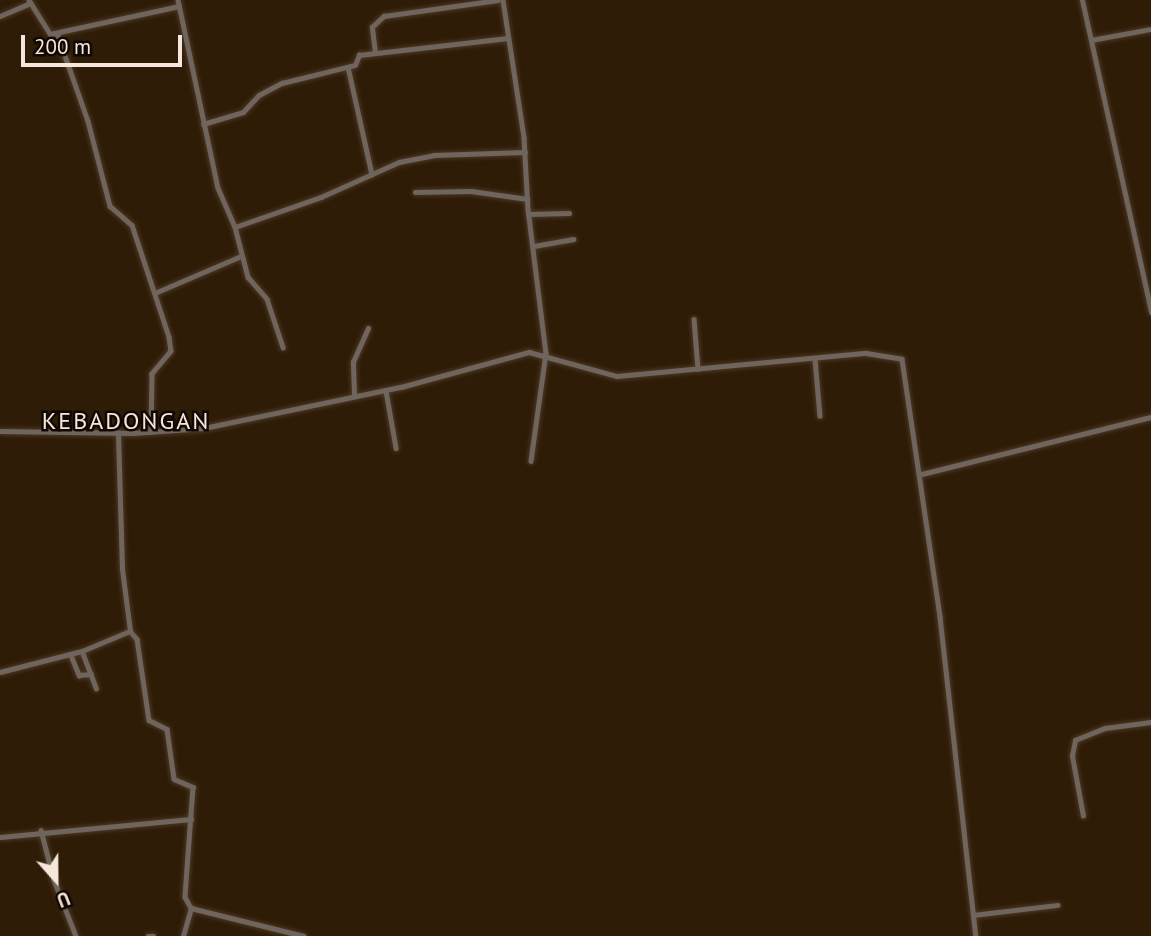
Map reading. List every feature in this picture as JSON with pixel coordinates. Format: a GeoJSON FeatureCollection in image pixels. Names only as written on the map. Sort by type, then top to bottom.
{"type":"FeatureCollection","features":[{"type":"Feature","properties":{"kind":"street"},"geometry":{"type":"LineString","coordinates":[[178,0],[218,188],[236,227],[248,277],[267,299],[284,347]]}},
{"type":"Feature","properties":{"kind":"street"},"geometry":{"type":"LineString","coordinates":[[375,53],[372,27],[384,16],[500,0],[525,152],[528,214],[546,353],[531,461]]}},
{"type":"Feature","properties":{"kind":"street"},"geometry":{"type":"LineString","coordinates":[[1082,0],[1151,313]]}},
{"type":"Feature","properties":{"kind":"street"},"geometry":{"type":"LineString","coordinates":[[0,16],[29,2],[46,31],[57,33],[179,6]]}},
{"type":"Feature","properties":{"kind":"street"},"geometry":{"type":"LineString","coordinates":[[1090,40],[1151,29]]}},
{"type":"Feature","properties":{"kind":"street"},"geometry":{"type":"LineString","coordinates":[[57,33],[88,121],[110,206],[132,225],[157,292],[171,351],[152,374],[150,432]]}},
{"type":"Feature","properties":{"kind":"street"},"geometry":{"type":"LineString","coordinates":[[203,124],[243,113],[259,95],[282,83],[308,73],[348,67],[359,55],[508,38]]}},
{"type":"Feature","properties":{"kind":"street"},"geometry":{"type":"LineString","coordinates":[[348,67],[372,174]]}},
{"type":"Feature","properties":{"kind":"street"},"geometry":{"type":"LineString","coordinates":[[236,227],[257,222],[372,174],[434,155],[525,152]]}},
{"type":"Feature","properties":{"kind":"street"},"geometry":{"type":"LineString","coordinates":[[415,192],[471,191],[527,199]]}},
{"type":"Feature","properties":{"kind":"street"},"geometry":{"type":"LineString","coordinates":[[528,214],[569,213]]}},
{"type":"Feature","properties":{"kind":"street"},"geometry":{"type":"LineString","coordinates":[[534,246],[573,239]]}},
{"type":"Feature","properties":{"kind":"street"},"geometry":{"type":"LineString","coordinates":[[157,292],[241,256]]}},
{"type":"Feature","properties":{"kind":"street"},"geometry":{"type":"LineString","coordinates":[[694,319],[698,369]]}},
{"type":"Feature","properties":{"kind":"street"},"geometry":{"type":"LineString","coordinates":[[354,394],[353,362],[368,328]]}},
{"type":"Feature","properties":{"kind":"street"},"geometry":{"type":"LineString","coordinates":[[0,431],[150,432],[251,420],[354,394],[386,391],[493,359],[546,353],[617,376],[866,354],[902,359],[922,474],[976,936]]}},
{"type":"Feature","properties":{"kind":"street"},"geometry":{"type":"LineString","coordinates":[[815,359],[820,416]]}},
{"type":"Feature","properties":{"kind":"street"},"geometry":{"type":"LineString","coordinates":[[386,391],[396,448]]}},
{"type":"Feature","properties":{"kind":"street"},"geometry":{"type":"LineString","coordinates":[[922,474],[1151,416]]}},
{"type":"Feature","properties":{"kind":"street"},"geometry":{"type":"LineString","coordinates":[[118,433],[122,569],[130,631],[137,639],[149,720],[167,729],[174,779],[192,787],[185,897],[191,908],[183,936]]}},
{"type":"Feature","properties":{"kind":"street"},"geometry":{"type":"LineString","coordinates":[[0,672],[82,651],[130,631]]}},
{"type":"Feature","properties":{"kind":"street"},"geometry":{"type":"LineString","coordinates":[[82,651],[96,688]]}},
{"type":"Feature","properties":{"kind":"street"},"geometry":{"type":"LineString","coordinates":[[71,654],[79,674],[91,674]]}},
{"type":"Feature","properties":{"kind":"street"},"geometry":{"type":"LineString","coordinates":[[1083,816],[1072,756],[1075,740],[1105,728],[1151,722]]}},
{"type":"Feature","properties":{"kind":"street"},"geometry":{"type":"LineString","coordinates":[[0,837],[41,830],[191,819]]}},
{"type":"Feature","properties":{"kind":"street"},"geometry":{"type":"LineString","coordinates":[[41,830],[54,880],[76,936]]}},
{"type":"Feature","properties":{"kind":"street"},"geometry":{"type":"LineString","coordinates":[[974,915],[1057,905]]}},
{"type":"Feature","properties":{"kind":"street"},"geometry":{"type":"LineString","coordinates":[[191,908],[304,936]]}},
{"type":"Feature","properties":{"kind":"street"},"geometry":{"type":"LineString","coordinates":[[148,936],[154,936]]}},
{"type":"Feature","properties":{"kind":"district","name":"KEBADONGAN"},"geometry":{"type":"Point","coordinates":[126,421]}}]}
